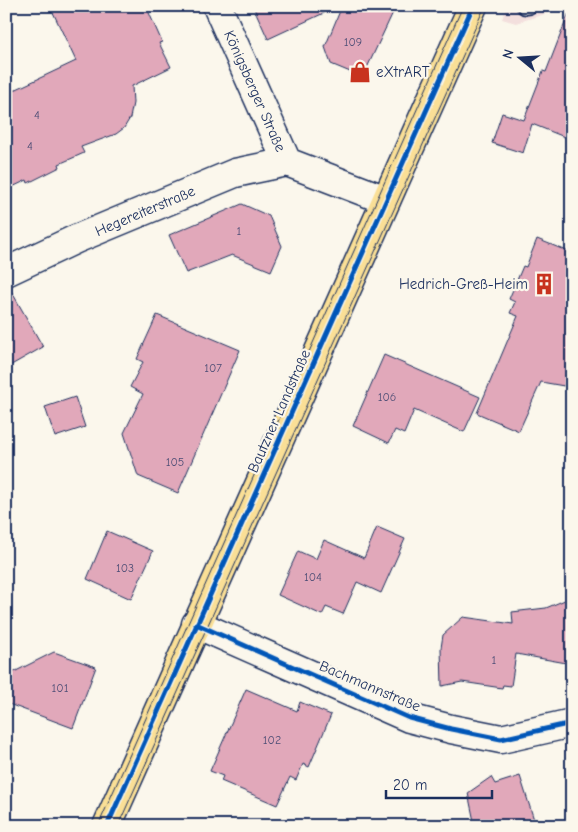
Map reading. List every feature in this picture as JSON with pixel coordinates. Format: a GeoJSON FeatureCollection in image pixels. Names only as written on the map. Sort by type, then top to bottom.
{"type":"FeatureCollection","features":[{"type":"Feature","properties":{"kind":"main road","name":"Bautzner Landstraße"},"geometry":{"type":"LineString","coordinates":[[106,826],[472,6]]}},
{"type":"Feature","properties":{"kind":"street","name":"Königsberger Straße"},"geometry":{"type":"LineString","coordinates":[[216,6],[287,162],[386,200]]}},
{"type":"Feature","properties":{"kind":"street","name":"Hegereiterstraße"},"geometry":{"type":"LineString","coordinates":[[6,272],[76,239],[235,173],[287,162]]}},
{"type":"Feature","properties":{"kind":"street","name":"Bachmannstraße"},"geometry":{"type":"LineString","coordinates":[[196,624],[409,718],[502,739],[572,723]]}},
{"type":"Feature","properties":{"kind":"shaded area"},"geometry":{"type":"Polygon","coordinates":[[[507,6],[570,6],[516,23],[502,19],[507,6]]]}},
{"type":"Feature","properties":{"kind":"building"},"geometry":{"type":"Polygon","coordinates":[[[50,6],[146,6],[162,42],[159,43],[171,67],[132,86],[133,103],[130,118],[124,128],[116,134],[81,147],[84,153],[59,164],[60,167],[28,183],[27,180],[6,190],[6,94],[76,61],[50,6]]]}},
{"type":"Feature","properties":{"kind":"building"},"geometry":{"type":"Polygon","coordinates":[[[253,6],[339,6],[268,39],[253,6]]]}},
{"type":"Feature","properties":{"kind":"building"},"geometry":{"type":"Polygon","coordinates":[[[342,6],[396,6],[366,70],[355,74],[331,64],[325,47],[342,6]]]}},
{"type":"Feature","properties":{"kind":"building"},"geometry":{"type":"Polygon","coordinates":[[[570,10],[572,11],[572,140],[532,124],[523,153],[492,143],[502,113],[524,120],[543,71],[546,72],[570,10]]]}},
{"type":"Feature","properties":{"kind":"building"},"geometry":{"type":"Polygon","coordinates":[[[242,204],[269,216],[282,246],[271,271],[232,255],[186,273],[169,235],[242,204]]]}},
{"type":"Feature","properties":{"kind":"building"},"geometry":{"type":"Polygon","coordinates":[[[537,239],[572,253],[572,368],[564,386],[541,382],[519,431],[477,413],[518,316],[510,313],[515,302],[509,299],[523,266],[526,267],[537,239]]]}},
{"type":"Feature","properties":{"kind":"building"},"geometry":{"type":"Polygon","coordinates":[[[6,287],[9,287],[43,347],[6,368],[6,287]]]}},
{"type":"Feature","properties":{"kind":"building"},"geometry":{"type":"Polygon","coordinates":[[[157,315],[240,350],[178,493],[138,476],[124,433],[143,394],[130,387],[143,362],[137,359],[157,315]]]}},
{"type":"Feature","properties":{"kind":"building"},"geometry":{"type":"Polygon","coordinates":[[[384,355],[480,397],[464,432],[414,410],[404,434],[395,430],[389,443],[353,426],[384,355]]]}},
{"type":"Feature","properties":{"kind":"building"},"geometry":{"type":"Polygon","coordinates":[[[75,397],[85,427],[55,437],[45,407],[75,397]]]}},
{"type":"Feature","properties":{"kind":"building"},"geometry":{"type":"Polygon","coordinates":[[[377,527],[405,539],[381,593],[357,582],[343,614],[326,607],[322,615],[278,595],[298,551],[316,559],[324,540],[364,558],[377,527]]]}},
{"type":"Feature","properties":{"kind":"building"},"geometry":{"type":"Polygon","coordinates":[[[107,531],[153,551],[131,599],[87,579],[107,531]]]}},
{"type":"Feature","properties":{"kind":"building"},"geometry":{"type":"Polygon","coordinates":[[[572,597],[572,664],[516,654],[511,686],[503,685],[502,688],[462,682],[442,686],[441,648],[443,635],[463,617],[513,624],[512,612],[546,608],[572,597]]]}},
{"type":"Feature","properties":{"kind":"building"},"geometry":{"type":"Polygon","coordinates":[[[54,652],[96,667],[73,728],[6,703],[6,676],[54,652]]]}},
{"type":"Feature","properties":{"kind":"building"},"geometry":{"type":"Polygon","coordinates":[[[246,689],[297,711],[300,702],[331,715],[309,767],[303,764],[296,780],[290,777],[277,805],[221,781],[223,776],[210,771],[246,689]]]}},
{"type":"Feature","properties":{"kind":"building"},"geometry":{"type":"Polygon","coordinates":[[[520,776],[536,826],[475,826],[468,793],[491,777],[495,784],[520,776]]]}},
{"type":"Feature","properties":{"kind":"tram line"},"geometry":{"type":"LineString","coordinates":[[98,826],[463,6]]}},
{"type":"Feature","properties":{"kind":"tram line"},"geometry":{"type":"LineString","coordinates":[[118,826],[485,6]]}},
{"type":"Feature","properties":{"kind":"cycle path"},"geometry":{"type":"LineString","coordinates":[[107,826],[473,6]]}},
{"type":"Feature","properties":{"kind":"cycle path"},"geometry":{"type":"LineString","coordinates":[[196,624],[409,718],[501,739],[572,723]]}},
{"type":"Feature","properties":{"kind":"place","name":"eXtrART"},"geometry":{"type":"Point","coordinates":[360,72]}},
{"type":"Feature","properties":{"kind":"place","name":"Hedrich-Greß-Heim"},"geometry":{"type":"Point","coordinates":[544,284]}}]}
